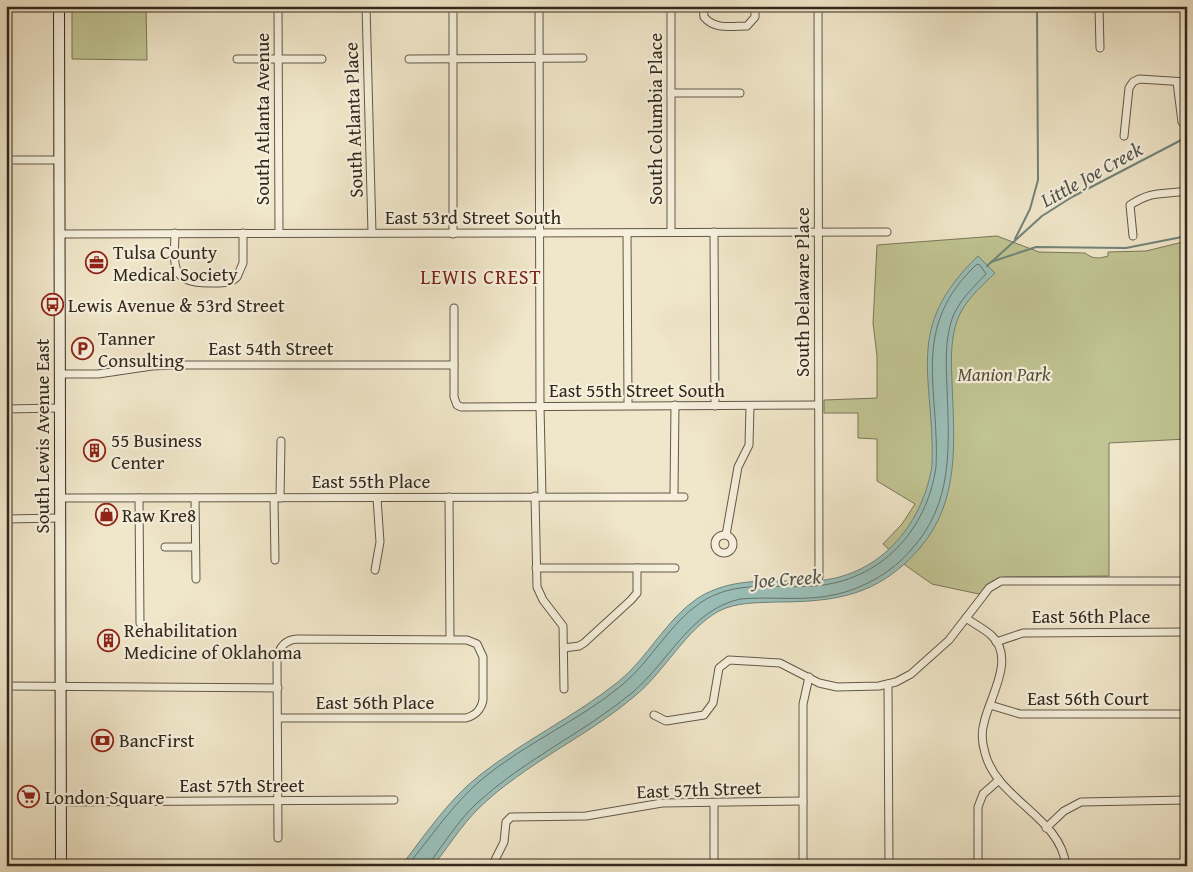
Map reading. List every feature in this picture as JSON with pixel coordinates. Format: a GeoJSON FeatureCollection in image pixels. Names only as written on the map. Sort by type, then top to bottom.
{"type":"FeatureCollection","features":[{"type":"Feature","properties":{"kind":"main road","name":"South Lewis Avenue East"},"geometry":{"type":"LineString","coordinates":[[59,6],[61,866]]}},
{"type":"Feature","properties":{"kind":"street","name":"South Atlanta Avenue"},"geometry":{"type":"LineString","coordinates":[[278,6],[279,233]]}},
{"type":"Feature","properties":{"kind":"street","name":"South Atlanta Place"},"geometry":{"type":"LineString","coordinates":[[366,6],[372,233]]}},
{"type":"Feature","properties":{"kind":"street"},"geometry":{"type":"LineString","coordinates":[[453,6],[453,234]]}},
{"type":"Feature","properties":{"kind":"street"},"geometry":{"type":"LineString","coordinates":[[539,6],[540,406],[536,568],[539,593],[563,626],[564,688]]}},
{"type":"Feature","properties":{"kind":"street","name":"South Columbia Place"},"geometry":{"type":"LineString","coordinates":[[671,6],[671,232]]}},
{"type":"Feature","properties":{"kind":"street"},"geometry":{"type":"LineString","coordinates":[[704,6],[704,17],[710,25],[747,26],[755,17],[754,6]]}},
{"type":"Feature","properties":{"kind":"street","name":"South Delaware Place"},"geometry":{"type":"LineString","coordinates":[[818,6],[819,577]]}},
{"type":"Feature","properties":{"kind":"street"},"geometry":{"type":"LineString","coordinates":[[1099,6],[1100,48]]}},
{"type":"Feature","properties":{"kind":"street"},"geometry":{"type":"LineString","coordinates":[[409,59],[583,58]]}},
{"type":"Feature","properties":{"kind":"street"},"geometry":{"type":"LineString","coordinates":[[237,59],[322,59]]}},
{"type":"Feature","properties":{"kind":"street"},"geometry":{"type":"LineString","coordinates":[[1124,136],[1130,88],[1133,82],[1139,78],[1187,82]]}},
{"type":"Feature","properties":{"kind":"street"},"geometry":{"type":"LineString","coordinates":[[1177,82],[1182,122]]}},
{"type":"Feature","properties":{"kind":"street"},"geometry":{"type":"LineString","coordinates":[[671,93],[740,93]]}},
{"type":"Feature","properties":{"kind":"street"},"geometry":{"type":"LineString","coordinates":[[6,160],[59,160]]}},
{"type":"Feature","properties":{"kind":"street"},"geometry":{"type":"LineString","coordinates":[[1133,236],[1130,205],[1145,195],[1153,193],[1187,191]]}},
{"type":"Feature","properties":{"kind":"street"},"geometry":{"type":"LineString","coordinates":[[627,232],[628,404]]}},
{"type":"Feature","properties":{"kind":"street"},"geometry":{"type":"LineString","coordinates":[[714,232],[715,406]]}},
{"type":"Feature","properties":{"kind":"street","name":"East 53rd Street South"},"geometry":{"type":"LineString","coordinates":[[60,234],[887,232]]}},
{"type":"Feature","properties":{"kind":"street"},"geometry":{"type":"LineString","coordinates":[[174,233],[174,264],[179,276],[194,283],[226,283],[237,277],[243,262],[243,233]]}},
{"type":"Feature","properties":{"kind":"street"},"geometry":{"type":"LineString","coordinates":[[454,308],[454,364]]}},
{"type":"Feature","properties":{"kind":"street","name":"East 55th Street South"},"geometry":{"type":"LineString","coordinates":[[454,364],[454,397],[457,405],[465,407],[628,404],[715,406],[818,405]]}},
{"type":"Feature","properties":{"kind":"street","name":"East 54th Street"},"geometry":{"type":"LineString","coordinates":[[59,374],[98,374],[152,366],[176,365],[454,364]]}},
{"type":"Feature","properties":{"kind":"street"},"geometry":{"type":"LineString","coordinates":[[674,492],[675,405]]}},
{"type":"Feature","properties":{"kind":"street"},"geometry":{"type":"LineString","coordinates":[[726,535],[737,472],[749,445],[750,406]]}},
{"type":"Feature","properties":{"kind":"street"},"geometry":{"type":"LineString","coordinates":[[6,409],[59,408]]}},
{"type":"Feature","properties":{"kind":"street"},"geometry":{"type":"LineString","coordinates":[[275,560],[281,441]]}},
{"type":"Feature","properties":{"kind":"street"},"geometry":{"type":"LineString","coordinates":[[278,838],[277,659],[281,648],[285,642],[297,639],[450,639],[449,497]]}},
{"type":"Feature","properties":{"kind":"street","name":"East 55th Place"},"geometry":{"type":"LineString","coordinates":[[59,498],[684,497]]}},
{"type":"Feature","properties":{"kind":"street"},"geometry":{"type":"LineString","coordinates":[[140,498],[140,623]]}},
{"type":"Feature","properties":{"kind":"street"},"geometry":{"type":"LineString","coordinates":[[195,498],[196,580]]}},
{"type":"Feature","properties":{"kind":"street"},"geometry":{"type":"LineString","coordinates":[[375,570],[380,542],[376,498]]}},
{"type":"Feature","properties":{"kind":"street"},"geometry":{"type":"LineString","coordinates":[[6,519],[59,518]]}},
{"type":"Feature","properties":{"kind":"street"},"geometry":{"type":"LineString","coordinates":[[165,547],[195,547]]}},
{"type":"Feature","properties":{"kind":"street"},"geometry":{"type":"LineString","coordinates":[[536,568],[675,568]]}},
{"type":"Feature","properties":{"kind":"street"},"geometry":{"type":"LineString","coordinates":[[564,648],[579,646],[584,643],[631,600],[637,593],[637,568]]}},
{"type":"Feature","properties":{"kind":"street"},"geometry":{"type":"LineString","coordinates":[[654,715],[666,720],[704,715],[713,703],[719,668],[729,660],[780,663],[819,683],[837,687],[888,684],[911,674],[953,636],[989,588],[1001,581],[1187,581]]}},
{"type":"Feature","properties":{"kind":"street"},"geometry":{"type":"LineString","coordinates":[[966,618],[987,632],[996,642],[1000,657],[1000,673],[983,724],[983,740],[988,764],[999,780],[1062,846],[1066,866]]}},
{"type":"Feature","properties":{"kind":"street","name":"East 56th Place"},"geometry":{"type":"LineString","coordinates":[[996,642],[1023,633],[1187,632]]}},
{"type":"Feature","properties":{"kind":"street","name":"East 56th Place"},"geometry":{"type":"LineString","coordinates":[[278,718],[466,718],[473,716],[482,707],[483,700],[483,657],[481,650],[473,641],[450,639]]}},
{"type":"Feature","properties":{"kind":"street"},"geometry":{"type":"LineString","coordinates":[[803,866],[803,704],[809,677]]}},
{"type":"Feature","properties":{"kind":"street"},"geometry":{"type":"LineString","coordinates":[[888,684],[889,866]]}},
{"type":"Feature","properties":{"kind":"street"},"geometry":{"type":"LineString","coordinates":[[6,686],[278,688]]}},
{"type":"Feature","properties":{"kind":"street","name":"East 56th Court"},"geometry":{"type":"LineString","coordinates":[[990,704],[1020,714],[1187,714]]}},
{"type":"Feature","properties":{"kind":"street"},"geometry":{"type":"LineString","coordinates":[[978,866],[978,807],[983,794],[999,780]]}},
{"type":"Feature","properties":{"kind":"street","name":"East 57th Street"},"geometry":{"type":"LineString","coordinates":[[60,802],[394,800]]}},
{"type":"Feature","properties":{"kind":"street","name":"East 57th Street"},"geometry":{"type":"LineString","coordinates":[[492,866],[504,842],[508,819],[515,817],[586,816],[649,804],[803,800]]}},
{"type":"Feature","properties":{"kind":"street"},"geometry":{"type":"LineString","coordinates":[[1046,828],[1064,811],[1081,802],[1187,800]]}},
{"type":"Feature","properties":{"kind":"street"},"geometry":{"type":"LineString","coordinates":[[714,803],[714,866]]}},
{"type":"Feature","properties":{"kind":"green space"},"geometry":{"type":"Polygon","coordinates":[[[72,6],[146,6],[147,60],[72,59],[72,6]]]}},
{"type":"Feature","properties":{"kind":"green space","name":"Manion Park"},"geometry":{"type":"Polygon","coordinates":[[[997,236],[1039,252],[1085,253],[1098,258],[1108,256],[1108,252],[1146,251],[1187,241],[1187,439],[1109,443],[1109,576],[1004,577],[993,581],[979,594],[932,584],[905,565],[883,544],[902,524],[915,504],[877,481],[877,439],[858,438],[858,413],[824,413],[824,400],[877,398],[877,356],[873,323],[877,245],[997,236]]]}},
{"type":"Feature","properties":{"kind":"water","name":"Joe Creek"},"geometry":{"type":"Polygon","coordinates":[[[978,256],[995,273],[965,305],[958,318],[953,336],[954,447],[948,490],[942,511],[933,530],[904,565],[888,577],[871,586],[836,598],[747,604],[719,611],[696,628],[657,674],[636,695],[597,724],[516,778],[478,809],[460,829],[433,866],[401,866],[438,818],[458,795],[480,775],[584,707],[618,682],[639,662],[676,617],[698,598],[711,591],[739,583],[812,581],[835,578],[857,571],[876,560],[893,546],[907,529],[918,509],[927,488],[932,466],[928,379],[928,354],[931,331],[939,307],[954,282],[978,256]]]}},
{"type":"Feature","properties":{"kind":"waterway"},"geometry":{"type":"LineString","coordinates":[[1015,239],[1030,209],[1038,180],[1037,6]]}},
{"type":"Feature","properties":{"kind":"waterway","name":"Little Joe Creek"},"geometry":{"type":"LineString","coordinates":[[987,266],[1042,216],[1072,197],[1187,137]]}},
{"type":"Feature","properties":{"kind":"waterway"},"geometry":{"type":"LineString","coordinates":[[991,262],[1036,247],[1126,248],[1187,236]]}},
{"type":"Feature","properties":{"kind":"place","name":"Tulsa County Medical Society"},"geometry":{"type":"Point","coordinates":[97,263]}},
{"type":"Feature","properties":{"kind":"place","name":"Lewis Avenue & 53rd Street"},"geometry":{"type":"Point","coordinates":[52,305]}},
{"type":"Feature","properties":{"kind":"place","name":"Tanner Consulting"},"geometry":{"type":"Point","coordinates":[82,349]}},
{"type":"Feature","properties":{"kind":"place","name":"55 Business Center"},"geometry":{"type":"Point","coordinates":[95,451]}},
{"type":"Feature","properties":{"kind":"place","name":"Raw Kre8"},"geometry":{"type":"Point","coordinates":[106,515]}},
{"type":"Feature","properties":{"kind":"place","name":"Rehabilitation Medicine of Oklahoma"},"geometry":{"type":"Point","coordinates":[108,641]}},
{"type":"Feature","properties":{"kind":"place","name":"BancFirst"},"geometry":{"type":"Point","coordinates":[103,740]}},
{"type":"Feature","properties":{"kind":"place","name":"London Square"},"geometry":{"type":"Point","coordinates":[29,797]}},
{"type":"Feature","properties":{"kind":"district","name":"LEWIS CREST"},"geometry":{"type":"Point","coordinates":[481,276]}}]}
